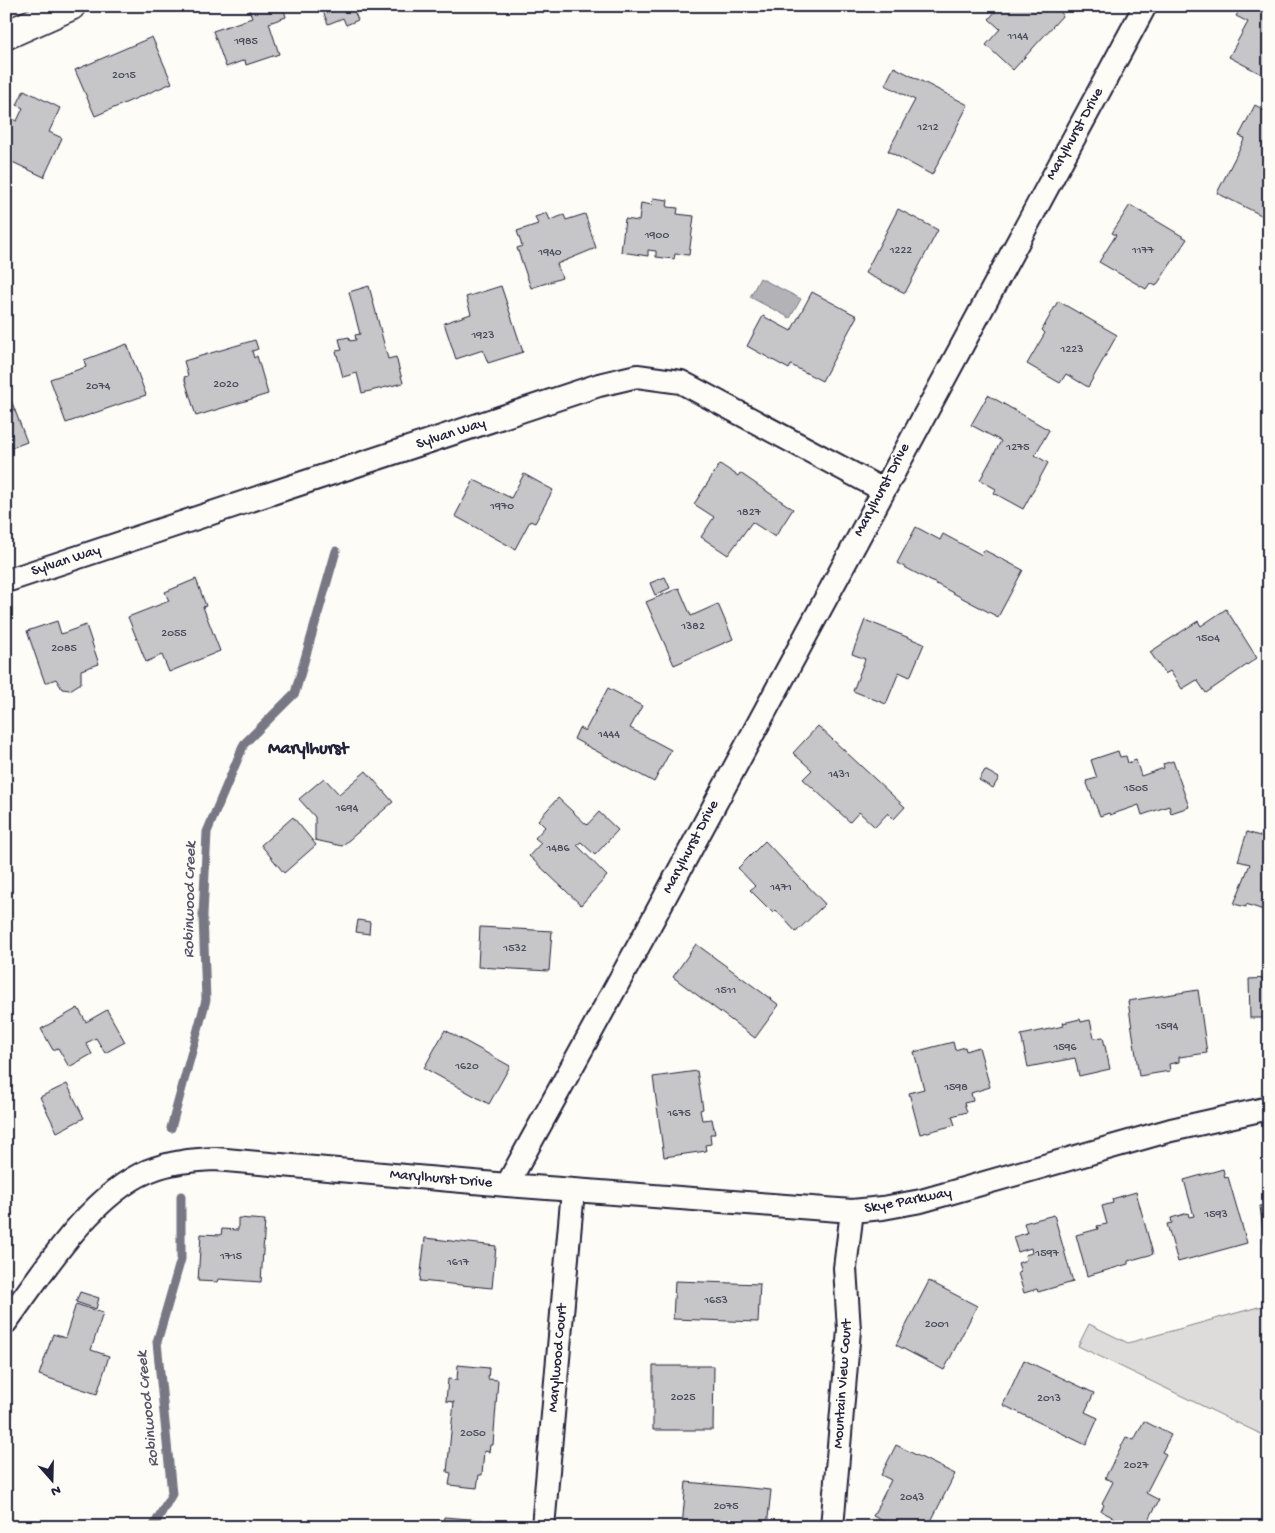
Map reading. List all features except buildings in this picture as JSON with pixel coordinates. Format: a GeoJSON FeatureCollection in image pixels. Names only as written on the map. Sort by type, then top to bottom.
{"type":"FeatureCollection","features":[{"type":"Feature","properties":{"kind":"street"},"geometry":{"type":"LineString","coordinates":[[6,35],[71,6]]}},
{"type":"Feature","properties":{"kind":"street","name":"Marylhurst Drive"},"geometry":{"type":"LineString","coordinates":[[6,1322],[67,1240],[100,1204],[131,1180],[148,1171],[179,1161],[215,1159],[506,1185],[645,934],[882,490],[1145,6]]}},
{"type":"Feature","properties":{"kind":"street","name":"Sylvan Way"},"geometry":{"type":"LineString","coordinates":[[6,581],[599,385],[638,376],[681,382],[882,490]]}},
{"type":"Feature","properties":{"kind":"street","name":"Skye Parkway"},"geometry":{"type":"LineString","coordinates":[[506,1185],[852,1211],[883,1208],[921,1200],[1170,1130],[1269,1108]]}},
{"type":"Feature","properties":{"kind":"street","name":"Marylwood Court"},"geometry":{"type":"LineString","coordinates":[[543,1527],[573,1190]]}},
{"type":"Feature","properties":{"kind":"street","name":"Mountain View Court"},"geometry":{"type":"LineString","coordinates":[[832,1527],[849,1330],[845,1268],[852,1211]]}},
{"type":"Feature","properties":{"kind":"shaded area"},"geometry":{"type":"Polygon","coordinates":[[[760,278],[801,299],[790,318],[750,297],[760,278]]]}},
{"type":"Feature","properties":{"kind":"shaded area"},"geometry":{"type":"Polygon","coordinates":[[[1269,1304],[1269,1438],[1078,1346],[1089,1324],[1128,1343],[1269,1304]]]}},
{"type":"Feature","properties":{"kind":"waterway","name":"Robinwood Creek"},"geometry":{"type":"LineString","coordinates":[[171,1128],[206,1000],[203,915],[207,832],[244,744],[295,693],[336,551]]}},
{"type":"Feature","properties":{"kind":"waterway","name":"Robinwood Creek"},"geometry":{"type":"LineString","coordinates":[[153,1527],[172,1494],[157,1342],[181,1259],[181,1196]]}},
{"type":"Feature","properties":{"kind":"district","name":"Marylhurst"},"geometry":{"type":"Point","coordinates":[308,749]}}]}
